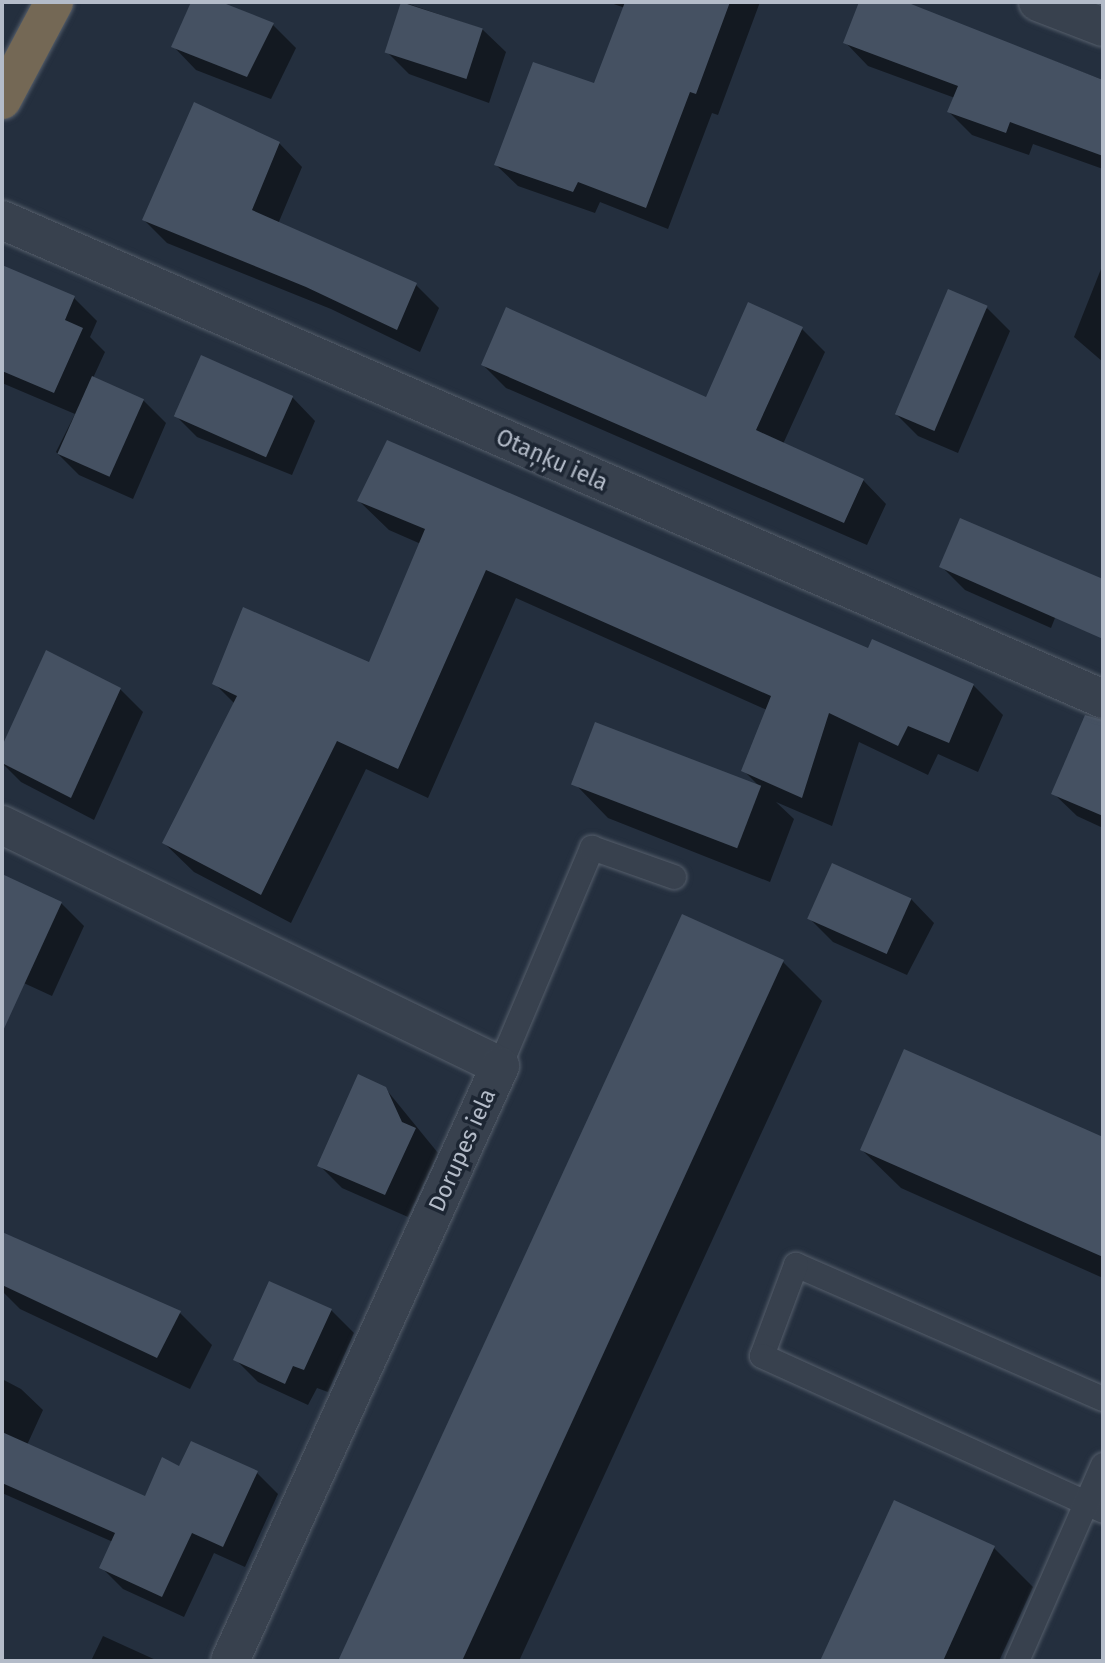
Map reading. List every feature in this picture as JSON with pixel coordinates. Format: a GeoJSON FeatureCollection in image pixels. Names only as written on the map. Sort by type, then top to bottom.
{"type":"FeatureCollection","features":[{"type":"Feature","properties":{"kind":"highway"},"geometry":{"type":"LineString","coordinates":[[2,100],[54,2]]}},
{"type":"Feature","properties":{"kind":"street"},"geometry":{"type":"LineString","coordinates":[[1038,2],[1103,27]]}},
{"type":"Feature","properties":{"kind":"street","name":"Otaņķu iela"},"geometry":{"type":"LineString","coordinates":[[2,220],[1103,699]]}},
{"type":"Feature","properties":{"kind":"street","name":"Dorupes iela"},"geometry":{"type":"LineString","coordinates":[[2,825],[500,1066],[230,1661]]}},
{"type":"Feature","properties":{"kind":"lane"},"geometry":{"type":"LineString","coordinates":[[500,1066],[592,848],[674,877]]}},
{"type":"Feature","properties":{"kind":"lane"},"geometry":{"type":"LineString","coordinates":[[1096,1507],[762,1356],[796,1265],[1103,1399]]}},
{"type":"Feature","properties":{"kind":"lane"},"geometry":{"type":"LineString","coordinates":[[1017,1661],[1096,1507],[1103,1465]]}},
{"type":"Feature","properties":{"kind":"building"},"geometry":{"type":"Polygon","coordinates":[[[191,2],[221,2],[274,23],[247,77],[171,47],[191,2]]]}},
{"type":"Feature","properties":{"kind":"building"},"geometry":{"type":"Polygon","coordinates":[[[401,2],[483,29],[466,79],[385,52],[401,2]]]}},
{"type":"Feature","properties":{"kind":"building"},"geometry":{"type":"Polygon","coordinates":[[[625,2],[730,2],[696,94],[690,92],[646,208],[578,182],[573,192],[494,165],[533,62],[594,83],[625,2]]]}},
{"type":"Feature","properties":{"kind":"building"},"geometry":{"type":"Polygon","coordinates":[[[859,2],[906,2],[1103,80],[1103,156],[1010,122],[1006,133],[947,112],[958,86],[843,43],[859,2]]]}},
{"type":"Feature","properties":{"kind":"building"},"geometry":{"type":"Polygon","coordinates":[[[194,102],[280,142],[252,210],[417,283],[397,330],[306,287],[142,220],[194,102]]]}},
{"type":"Feature","properties":{"kind":"building"},"geometry":{"type":"Polygon","coordinates":[[[2,265],[75,296],[65,320],[83,328],[54,393],[2,371],[2,265]]]}},
{"type":"Feature","properties":{"kind":"building"},"geometry":{"type":"Polygon","coordinates":[[[948,289],[988,306],[934,431],[895,414],[948,289]]]}},
{"type":"Feature","properties":{"kind":"building"},"geometry":{"type":"Polygon","coordinates":[[[748,302],[803,327],[756,430],[864,479],[844,523],[481,365],[506,307],[706,397],[748,302]]]}},
{"type":"Feature","properties":{"kind":"building"},"geometry":{"type":"Polygon","coordinates":[[[201,355],[293,396],[266,457],[174,416],[201,355]]]}},
{"type":"Feature","properties":{"kind":"building"},"geometry":{"type":"Polygon","coordinates":[[[92,376],[144,399],[109,477],[57,454],[92,376]]]}},
{"type":"Feature","properties":{"kind":"building"},"geometry":{"type":"Polygon","coordinates":[[[387,440],[868,648],[872,639],[974,684],[949,743],[908,726],[898,746],[829,713],[802,798],[741,771],[771,696],[486,570],[398,769],[337,741],[261,895],[162,843],[237,696],[212,684],[243,607],[369,662],[425,529],[357,501],[387,440]]]}},
{"type":"Feature","properties":{"kind":"building"},"geometry":{"type":"Polygon","coordinates":[[[960,518],[1103,579],[1103,639],[939,567],[960,518]]]}},
{"type":"Feature","properties":{"kind":"building"},"geometry":{"type":"Polygon","coordinates":[[[46,650],[121,688],[71,798],[2,763],[2,746],[46,650]]]}},
{"type":"Feature","properties":{"kind":"building"},"geometry":{"type":"Polygon","coordinates":[[[1085,715],[1103,720],[1103,816],[1051,794],[1085,715]]]}},
{"type":"Feature","properties":{"kind":"building"},"geometry":{"type":"Polygon","coordinates":[[[595,722],[761,786],[737,848],[571,785],[595,722]]]}},
{"type":"Feature","properties":{"kind":"building"},"geometry":{"type":"Polygon","coordinates":[[[832,863],[911,898],[887,954],[807,919],[832,863]]]}},
{"type":"Feature","properties":{"kind":"building"},"geometry":{"type":"Polygon","coordinates":[[[2,874],[62,902],[2,1033],[2,874]]]}},
{"type":"Feature","properties":{"kind":"building"},"geometry":{"type":"Polygon","coordinates":[[[682,914],[784,960],[462,1661],[338,1661],[682,914]]]}},
{"type":"Feature","properties":{"kind":"building"},"geometry":{"type":"Polygon","coordinates":[[[904,1049],[1103,1137],[1103,1257],[860,1150],[904,1049]]]}},
{"type":"Feature","properties":{"kind":"building"},"geometry":{"type":"Polygon","coordinates":[[[358,1074],[386,1087],[402,1122],[416,1128],[385,1195],[317,1166],[358,1074]]]}},
{"type":"Feature","properties":{"kind":"building"},"geometry":{"type":"Polygon","coordinates":[[[2,1232],[181,1311],[157,1358],[2,1285],[2,1232]]]}},
{"type":"Feature","properties":{"kind":"building"},"geometry":{"type":"Polygon","coordinates":[[[269,1281],[332,1309],[304,1370],[293,1366],[285,1384],[233,1360],[269,1281]]]}},
{"type":"Feature","properties":{"kind":"building"},"geometry":{"type":"Polygon","coordinates":[[[2,1432],[145,1496],[162,1457],[179,1466],[191,1441],[258,1471],[223,1547],[192,1533],[162,1597],[99,1568],[115,1533],[2,1483],[2,1432]]]}},
{"type":"Feature","properties":{"kind":"building"},"geometry":{"type":"Polygon","coordinates":[[[894,1500],[995,1546],[943,1661],[820,1661],[894,1500]]]}}]}
